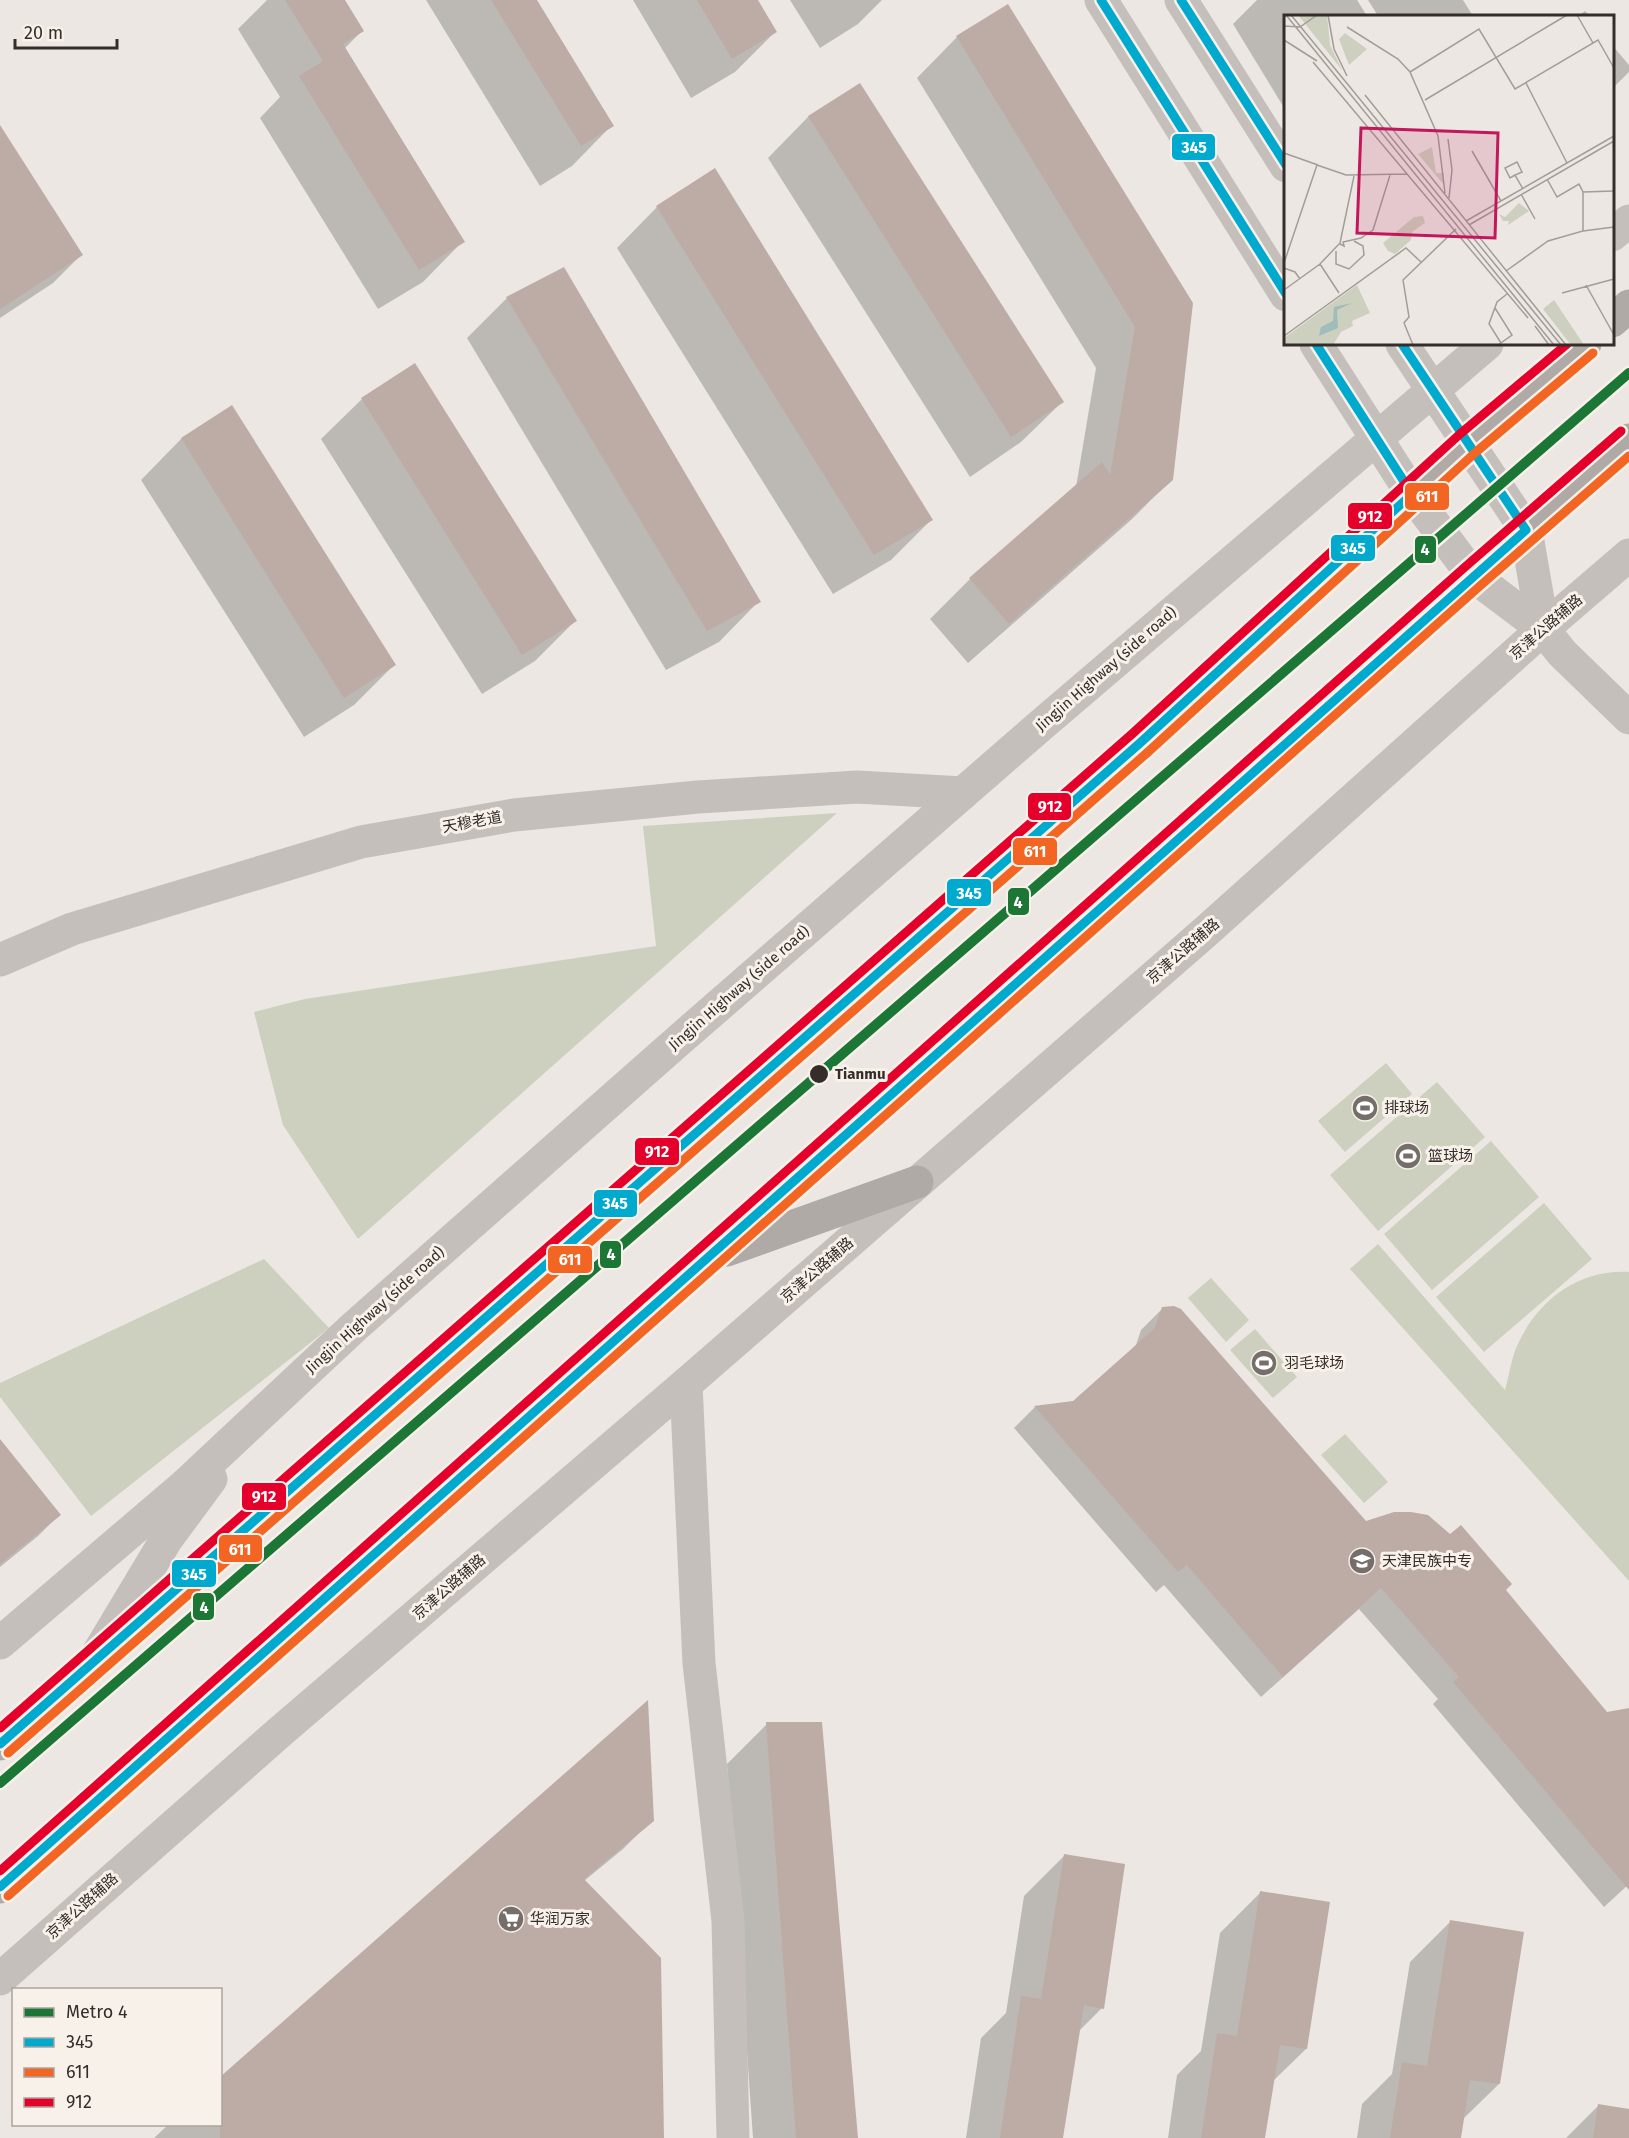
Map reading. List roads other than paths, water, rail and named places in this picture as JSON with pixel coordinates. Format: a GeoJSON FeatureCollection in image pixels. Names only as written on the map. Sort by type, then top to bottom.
{"type":"FeatureCollection","features":[{"type":"Feature","properties":{"kind":"highway"},"geometry":{"type":"LineString","coordinates":[[1614,319],[1629,306]]}},
{"type":"Feature","properties":{"kind":"highway"},"geometry":{"type":"LineString","coordinates":[[0,1744],[1140,743],[1468,443],[1585,345]]}},
{"type":"Feature","properties":{"kind":"highway"},"geometry":{"type":"LineString","coordinates":[[0,1887],[1473,576],[1629,440]]}},
{"type":"Feature","properties":{"kind":"highway"},"geometry":{"type":"LineString","coordinates":[[711,1255],[916,1182]]}},
{"type":"Feature","properties":{"kind":"street"},"geometry":{"type":"LineString","coordinates":[[1101,0],[1284,292]]}},
{"type":"Feature","properties":{"kind":"street"},"geometry":{"type":"LineString","coordinates":[[1181,0],[1284,163]]}},
{"type":"Feature","properties":{"kind":"street"},"geometry":{"type":"LineString","coordinates":[[1614,234],[1629,221]]}},
{"type":"Feature","properties":{"kind":"street"},"geometry":{"type":"LineString","coordinates":[[1317,345],[1412,494],[1473,576],[1544,629],[1563,652],[1629,718]]}},
{"type":"Feature","properties":{"kind":"street"},"geometry":{"type":"LineString","coordinates":[[1403,345],[1526,530],[1544,629]]}},
{"type":"Feature","properties":{"kind":"street","name":"Jingjin Highway (side road)"},"geometry":{"type":"LineString","coordinates":[[0,1643],[184,1486],[280,1395],[582,1126],[963,793],[1486,345]]}},
{"type":"Feature","properties":{"kind":"street","name":"京津公路辅路"},"geometry":{"type":"LineString","coordinates":[[0,1979],[281,1731],[686,1384],[1203,934],[1629,555]]}},
{"type":"Feature","properties":{"kind":"street","name":"天穆老道"},"geometry":{"type":"LineString","coordinates":[[0,960],[72,929],[362,842],[514,814],[857,787],[963,793]]}},
{"type":"Feature","properties":{"kind":"street"},"geometry":{"type":"LineString","coordinates":[[686,1384],[699,1663],[728,1921],[734,2138]]}},
{"type":"Feature","properties":{"kind":"street"},"geometry":{"type":"LineString","coordinates":[[94,1660],[166,1540],[237,1445],[280,1395]]}},
{"type":"Feature","properties":{"kind":"metro line","name":"4"},"geometry":{"type":"LineString","coordinates":[[0,1783],[1629,373]]}},
{"type":"Feature","properties":{"kind":"place","name":"Tianmu"},"geometry":{"type":"Point","coordinates":[819,1074]}},
{"type":"Feature","properties":{"kind":"place","name":"排球场"},"geometry":{"type":"Point","coordinates":[1365,1108]}},
{"type":"Feature","properties":{"kind":"place","name":"篮球场"},"geometry":{"type":"Point","coordinates":[1408,1156]}},
{"type":"Feature","properties":{"kind":"place","name":"羽毛球场"},"geometry":{"type":"Point","coordinates":[1264,1363]}},
{"type":"Feature","properties":{"kind":"place","name":"天津民族中专"},"geometry":{"type":"Point","coordinates":[1362,1561]}},
{"type":"Feature","properties":{"kind":"place","name":"华润万家"},"geometry":{"type":"Point","coordinates":[511,1919]}}]}
